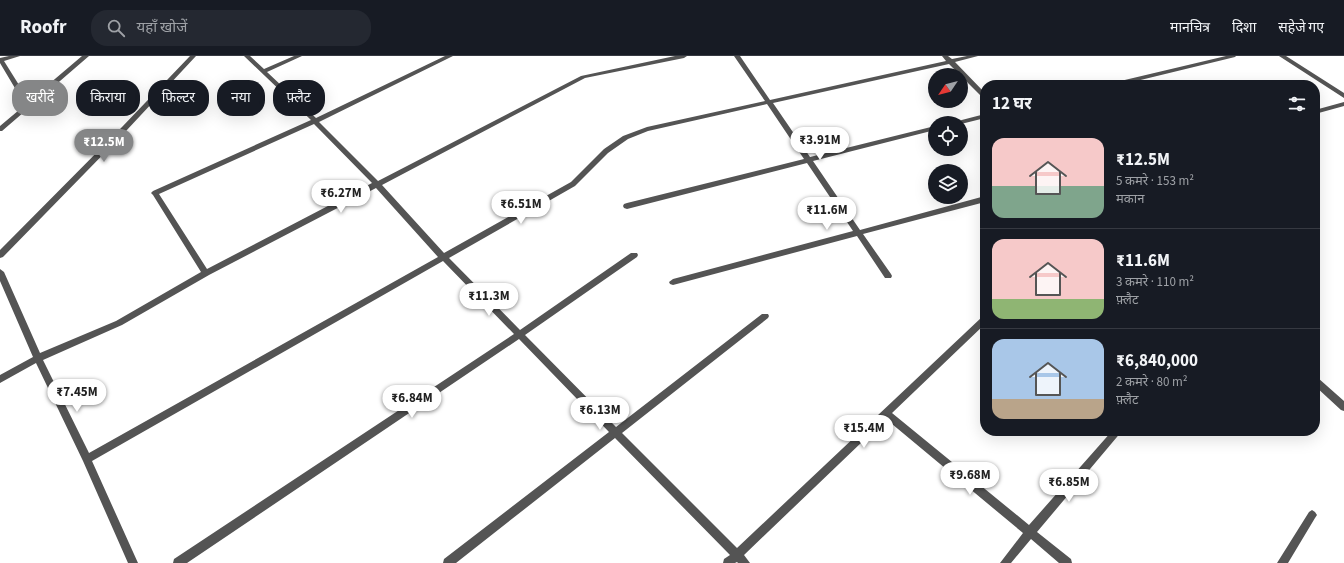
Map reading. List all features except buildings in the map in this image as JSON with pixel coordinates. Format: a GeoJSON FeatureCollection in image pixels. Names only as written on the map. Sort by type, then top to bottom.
{"type":"FeatureCollection","features":[{"type":"Feature","properties":{"kind":"street"},"geometry":{"type":"LineString","coordinates":[[13,80],[1,60],[17,56]]}},
{"type":"Feature","properties":{"kind":"street"},"geometry":{"type":"LineString","coordinates":[[58,80],[86,56]]}},
{"type":"Feature","properties":{"kind":"street"},"geometry":{"type":"LineString","coordinates":[[0,255],[124,129],[193,56]]}},
{"type":"Feature","properties":{"kind":"street"},"geometry":{"type":"LineString","coordinates":[[247,56],[315,121],[377,184],[444,258],[745,563]]}},
{"type":"Feature","properties":{"kind":"street"},"geometry":{"type":"LineString","coordinates":[[263,71],[299,56]]}},
{"type":"Feature","properties":{"kind":"street"},"geometry":{"type":"LineString","coordinates":[[206,273],[155,193],[315,121],[450,56]]}},
{"type":"Feature","properties":{"kind":"street"},"geometry":{"type":"LineString","coordinates":[[0,379],[38,358],[119,323],[206,273],[582,77],[684,56]]}},
{"type":"Feature","properties":{"kind":"street"},"geometry":{"type":"LineString","coordinates":[[737,56],[888,276]]}},
{"type":"Feature","properties":{"kind":"street"},"geometry":{"type":"LineString","coordinates":[[88,459],[573,184],[585,174],[606,151],[625,138],[647,130],[948,59],[975,56]]}},
{"type":"Feature","properties":{"kind":"street"},"geometry":{"type":"LineString","coordinates":[[1133,80],[1233,56]]}},
{"type":"Feature","properties":{"kind":"street"},"geometry":{"type":"LineString","coordinates":[[1282,56],[1319,80]]}},
{"type":"Feature","properties":{"kind":"street"},"geometry":{"type":"LineString","coordinates":[[948,59],[980,92]]}},
{"type":"Feature","properties":{"kind":"street"},"geometry":{"type":"LineString","coordinates":[[1320,81],[1344,96]]}},
{"type":"Feature","properties":{"kind":"street"},"geometry":{"type":"LineString","coordinates":[[1320,111],[1344,104]]}},
{"type":"Feature","properties":{"kind":"street"},"geometry":{"type":"LineString","coordinates":[[0,129],[15,116]]}},
{"type":"Feature","properties":{"kind":"street"},"geometry":{"type":"LineString","coordinates":[[968,120],[980,117]]}},
{"type":"Feature","properties":{"kind":"street"},"geometry":{"type":"LineString","coordinates":[[627,206],[928,130]]}},
{"type":"Feature","properties":{"kind":"street"},"geometry":{"type":"LineString","coordinates":[[673,282],[980,199]]}},
{"type":"Feature","properties":{"kind":"street"},"geometry":{"type":"LineString","coordinates":[[178,563],[520,334],[634,255]]}},
{"type":"Feature","properties":{"kind":"street"},"geometry":{"type":"LineString","coordinates":[[0,272],[38,358],[88,459],[133,563]]}},
{"type":"Feature","properties":{"kind":"street"},"geometry":{"type":"LineString","coordinates":[[448,563],[765,316]]}},
{"type":"Feature","properties":{"kind":"street"},"geometry":{"type":"LineString","coordinates":[[728,563],[980,324]]}},
{"type":"Feature","properties":{"kind":"street"},"geometry":{"type":"LineString","coordinates":[[1320,385],[1344,407]]}},
{"type":"Feature","properties":{"kind":"street"},"geometry":{"type":"LineString","coordinates":[[886,412],[1067,563]]}},
{"type":"Feature","properties":{"kind":"street"},"geometry":{"type":"LineString","coordinates":[[1005,563],[1114,436]]}},
{"type":"Feature","properties":{"kind":"street"},"geometry":{"type":"LineString","coordinates":[[1282,563],[1312,515]]}}]}
